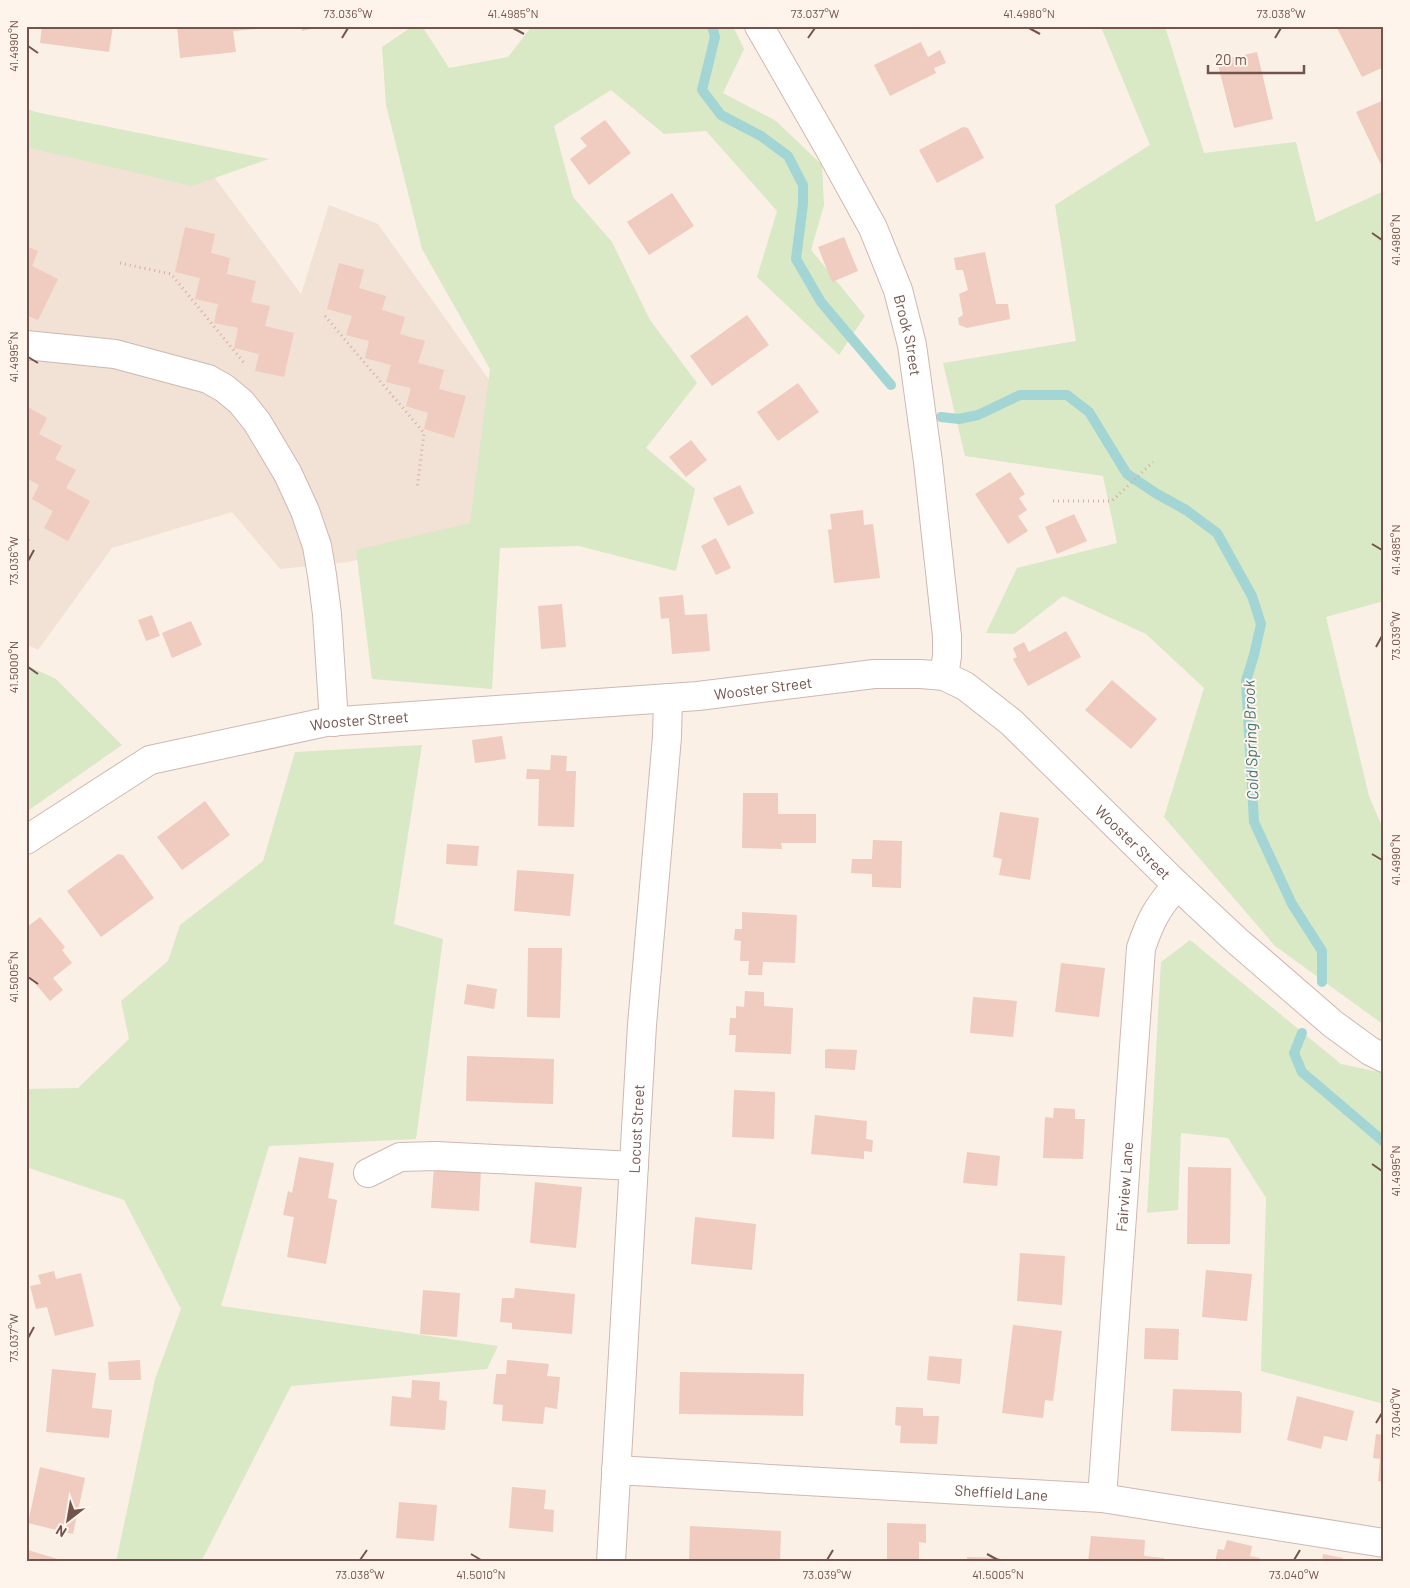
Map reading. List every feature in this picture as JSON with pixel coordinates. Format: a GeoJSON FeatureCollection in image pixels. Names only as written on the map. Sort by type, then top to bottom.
{"type":"FeatureCollection","features":[{"type":"Feature","properties":{"kind":"street","name":"Brook Street"},"geometry":{"type":"LineString","coordinates":[[759,26],[830,148],[873,228],[898,290],[912,345],[930,475],[947,636],[944,676]]}},
{"type":"Feature","properties":{"kind":"street"},"geometry":{"type":"LineString","coordinates":[[26,345],[115,354],[208,379],[224,388],[241,402],[257,422],[288,474],[305,511],[316,546],[327,614],[334,722]]}},
{"type":"Feature","properties":{"kind":"street","name":"Wooster Street"},"geometry":{"type":"LineString","coordinates":[[26,840],[150,760],[334,722],[698,696],[874,674],[944,676],[965,686],[1011,722],[1177,885],[1236,940],[1326,1019],[1370,1051],[1384,1058]]}},
{"type":"Feature","properties":{"kind":"street","name":"Locust Street"},"geometry":{"type":"LineString","coordinates":[[611,1562],[642,1025],[667,737],[668,698]]}},
{"type":"Feature","properties":{"kind":"street","name":"Fairview Lane"},"geometry":{"type":"LineString","coordinates":[[1102,1498],[1141,948],[1148,926],[1157,909],[1177,885]]}},
{"type":"Feature","properties":{"kind":"street"},"geometry":{"type":"LineString","coordinates":[[368,1173],[400,1157],[436,1156],[634,1166]]}},
{"type":"Feature","properties":{"kind":"street","name":"Sheffield Lane"},"geometry":{"type":"LineString","coordinates":[[616,1470],[1102,1498],[1384,1543]]}},
{"type":"Feature","properties":{"kind":"path"},"geometry":{"type":"LineString","coordinates":[[120,263],[171,274],[253,373],[241,402]]}},
{"type":"Feature","properties":{"kind":"path"},"geometry":{"type":"LineString","coordinates":[[325,316],[424,433],[417,489]]}},
{"type":"Feature","properties":{"kind":"path"},"geometry":{"type":"LineString","coordinates":[[1053,500],[1112,501],[1152,463]]}},
{"type":"Feature","properties":{"kind":"path"},"geometry":{"type":"LineString","coordinates":[[26,536],[29,541]]}},
{"type":"Feature","properties":{"kind":"shaded area"},"geometry":{"type":"Polygon","coordinates":[[[26,142],[203,162],[301,294],[329,205],[378,224],[497,391],[485,529],[348,562],[280,569],[232,512],[112,548],[38,650],[26,644],[26,142]]]}},
{"type":"Feature","properties":{"kind":"green space"},"geometry":{"type":"Polygon","coordinates":[[[413,26],[422,26],[449,68],[508,57],[532,26],[733,26],[744,49],[723,93],[776,121],[822,165],[824,205],[811,250],[865,316],[839,355],[757,277],[777,211],[706,131],[664,134],[611,90],[554,126],[573,197],[612,242],[650,320],[697,383],[646,448],[695,489],[676,571],[579,546],[500,548],[492,689],[372,679],[356,550],[470,523],[490,369],[422,249],[386,105],[382,47],[413,26]]]}},
{"type":"Feature","properties":{"kind":"green space"},"geometry":{"type":"Polygon","coordinates":[[[1165,26],[1204,153],[1296,142],[1316,222],[1384,191],[1384,601],[1326,617],[1369,796],[1384,831],[1384,1025],[1275,946],[1164,817],[1204,688],[1146,634],[1063,596],[1014,634],[986,633],[1017,568],[1117,543],[1103,476],[965,456],[943,363],[1076,341],[1055,205],[1150,145],[1101,27],[1165,26]]]}},
{"type":"Feature","properties":{"kind":"green space"},"geometry":{"type":"Polygon","coordinates":[[[26,109],[269,159],[192,186],[26,147],[26,109]]]}},
{"type":"Feature","properties":{"kind":"green space"},"geometry":{"type":"Polygon","coordinates":[[[26,665],[56,679],[122,745],[26,812],[26,665]]]}},
{"type":"Feature","properties":{"kind":"green space"},"geometry":{"type":"Polygon","coordinates":[[[422,745],[394,924],[443,939],[416,1139],[269,1146],[221,1306],[498,1346],[487,1369],[291,1386],[201,1562],[116,1562],[155,1379],[181,1309],[124,1200],[26,1167],[26,1089],[78,1088],[129,1039],[121,1001],[168,961],[180,925],[263,861],[295,752],[422,745]]]}},
{"type":"Feature","properties":{"kind":"green space"},"geometry":{"type":"Polygon","coordinates":[[[1190,940],[1341,1064],[1384,1073],[1384,1404],[1261,1371],[1266,1198],[1228,1138],[1181,1133],[1178,1210],[1147,1213],[1161,962],[1190,940]]]}},
{"type":"Feature","properties":{"kind":"building"},"geometry":{"type":"Polygon","coordinates":[[[42,26],[113,26],[109,52],[40,43],[42,26]]]}},
{"type":"Feature","properties":{"kind":"building"},"geometry":{"type":"Polygon","coordinates":[[[177,26],[257,26],[257,29],[233,31],[236,52],[180,58],[177,26]]]}},
{"type":"Feature","properties":{"kind":"building"},"geometry":{"type":"Polygon","coordinates":[[[301,26],[320,26],[320,27],[302,31],[301,26]]]}},
{"type":"Feature","properties":{"kind":"building"},"geometry":{"type":"Polygon","coordinates":[[[1336,26],[1379,26],[1384,35],[1384,67],[1362,77],[1336,26]]]}},
{"type":"Feature","properties":{"kind":"building"},"geometry":{"type":"Polygon","coordinates":[[[921,42],[928,57],[940,50],[946,63],[934,68],[936,73],[890,96],[874,65],[921,42]]]}},
{"type":"Feature","properties":{"kind":"building"},"geometry":{"type":"Polygon","coordinates":[[[1257,52],[1273,119],[1234,128],[1217,61],[1257,52]]]}},
{"type":"Feature","properties":{"kind":"building"},"geometry":{"type":"Polygon","coordinates":[[[1384,100],[1384,171],[1356,112],[1384,100]]]}},
{"type":"Feature","properties":{"kind":"building"},"geometry":{"type":"Polygon","coordinates":[[[605,120],[631,153],[589,185],[570,159],[587,146],[580,138],[605,120]]]}},
{"type":"Feature","properties":{"kind":"building"},"geometry":{"type":"Polygon","coordinates":[[[963,127],[968,128],[984,158],[937,183],[919,150],[963,127]]]}},
{"type":"Feature","properties":{"kind":"building"},"geometry":{"type":"Polygon","coordinates":[[[672,193],[694,226],[649,255],[627,222],[672,193]]]}},
{"type":"Feature","properties":{"kind":"building"},"geometry":{"type":"Polygon","coordinates":[[[185,227],[215,234],[211,253],[230,258],[227,274],[256,281],[251,302],[270,306],[265,326],[294,333],[284,377],[255,371],[259,354],[234,348],[238,328],[214,323],[218,304],[195,299],[200,278],[175,272],[185,227]]]}},
{"type":"Feature","properties":{"kind":"building"},"geometry":{"type":"Polygon","coordinates":[[[844,237],[858,271],[832,282],[818,247],[844,237]]]}},
{"type":"Feature","properties":{"kind":"building"},"geometry":{"type":"Polygon","coordinates":[[[26,246],[38,251],[32,266],[58,279],[38,320],[26,315],[26,246]]]}},
{"type":"Feature","properties":{"kind":"building"},"geometry":{"type":"Polygon","coordinates":[[[985,252],[996,304],[1008,304],[1010,319],[967,328],[959,325],[958,318],[963,315],[959,294],[968,290],[963,270],[956,270],[954,258],[985,252]]]}},
{"type":"Feature","properties":{"kind":"building"},"geometry":{"type":"Polygon","coordinates":[[[339,263],[364,270],[359,288],[386,296],[382,310],[405,317],[400,334],[425,341],[418,363],[444,370],[439,389],[466,396],[454,438],[424,429],[428,413],[406,406],[411,388],[386,382],[391,365],[365,358],[369,341],[346,335],[352,316],[327,309],[339,263]]]}},
{"type":"Feature","properties":{"kind":"building"},"geometry":{"type":"Polygon","coordinates":[[[747,315],[769,345],[712,386],[690,356],[747,315]]]}},
{"type":"Feature","properties":{"kind":"building"},"geometry":{"type":"Polygon","coordinates":[[[798,383],[819,412],[778,441],[757,412],[798,383]]]}},
{"type":"Feature","properties":{"kind":"building"},"geometry":{"type":"Polygon","coordinates":[[[26,406],[47,418],[39,434],[62,446],[55,459],[76,470],[66,488],[90,501],[68,541],[44,528],[53,511],[32,499],[39,485],[26,478],[26,406]]]}},
{"type":"Feature","properties":{"kind":"building"},"geometry":{"type":"Polygon","coordinates":[[[691,440],[707,460],[686,477],[669,457],[691,440]]]}},
{"type":"Feature","properties":{"kind":"building"},"geometry":{"type":"Polygon","coordinates":[[[1010,472],[1025,494],[1019,498],[1027,510],[1018,516],[1028,531],[1008,544],[975,494],[1010,472]]]}},
{"type":"Feature","properties":{"kind":"building"},"geometry":{"type":"Polygon","coordinates":[[[740,485],[754,513],[728,526],[713,498],[740,485]]]}},
{"type":"Feature","properties":{"kind":"building"},"geometry":{"type":"Polygon","coordinates":[[[863,510],[864,525],[873,524],[880,578],[834,583],[828,530],[832,529],[830,514],[863,510]]]}},
{"type":"Feature","properties":{"kind":"building"},"geometry":{"type":"Polygon","coordinates":[[[1074,514],[1087,541],[1057,554],[1045,527],[1074,514]]]}},
{"type":"Feature","properties":{"kind":"building"},"geometry":{"type":"Polygon","coordinates":[[[716,538],[731,568],[716,575],[701,546],[716,538]]]}},
{"type":"Feature","properties":{"kind":"building"},"geometry":{"type":"Polygon","coordinates":[[[683,595],[685,615],[707,614],[710,651],[672,654],[669,618],[661,619],[659,597],[683,595]]]}},
{"type":"Feature","properties":{"kind":"building"},"geometry":{"type":"Polygon","coordinates":[[[562,604],[566,647],[541,649],[538,606],[562,604]]]}},
{"type":"Feature","properties":{"kind":"building"},"geometry":{"type":"Polygon","coordinates":[[[152,615],[160,636],[146,641],[138,620],[152,615]]]}},
{"type":"Feature","properties":{"kind":"building"},"geometry":{"type":"Polygon","coordinates":[[[191,621],[202,645],[172,658],[162,633],[191,621]]]}},
{"type":"Feature","properties":{"kind":"building"},"geometry":{"type":"Polygon","coordinates":[[[1066,631],[1081,657],[1028,686],[1013,659],[1017,657],[1013,648],[1024,642],[1029,652],[1066,631]]]}},
{"type":"Feature","properties":{"kind":"building"},"geometry":{"type":"Polygon","coordinates":[[[1112,680],[1157,719],[1131,749],[1085,710],[1112,680]]]}},
{"type":"Feature","properties":{"kind":"building"},"geometry":{"type":"Polygon","coordinates":[[[502,736],[506,759],[475,763],[472,740],[502,736]]]}},
{"type":"Feature","properties":{"kind":"building"},"geometry":{"type":"Polygon","coordinates":[[[551,755],[567,756],[566,771],[576,771],[574,827],[538,826],[539,779],[526,779],[527,769],[550,770],[551,755]]]}},
{"type":"Feature","properties":{"kind":"building"},"geometry":{"type":"Polygon","coordinates":[[[743,793],[778,793],[778,814],[816,814],[816,843],[781,843],[782,849],[742,848],[743,793]]]}},
{"type":"Feature","properties":{"kind":"building"},"geometry":{"type":"Polygon","coordinates":[[[205,801],[230,835],[182,870],[157,837],[205,801]]]}},
{"type":"Feature","properties":{"kind":"building"},"geometry":{"type":"Polygon","coordinates":[[[1000,812],[1039,818],[1030,880],[999,875],[1002,859],[993,857],[1000,812]]]}},
{"type":"Feature","properties":{"kind":"building"},"geometry":{"type":"Polygon","coordinates":[[[873,840],[902,841],[901,888],[872,887],[872,874],[851,873],[852,859],[872,859],[873,840]]]}},
{"type":"Feature","properties":{"kind":"building"},"geometry":{"type":"Polygon","coordinates":[[[447,844],[479,846],[477,866],[446,864],[447,844]]]}},
{"type":"Feature","properties":{"kind":"building"},"geometry":{"type":"Polygon","coordinates":[[[118,854],[123,855],[154,898],[101,937],[67,891],[118,854]]]}},
{"type":"Feature","properties":{"kind":"building"},"geometry":{"type":"Polygon","coordinates":[[[517,870],[574,874],[570,916],[514,911],[517,870]]]}},
{"type":"Feature","properties":{"kind":"building"},"geometry":{"type":"Polygon","coordinates":[[[742,912],[797,915],[795,963],[763,962],[762,975],[748,975],[749,961],[740,961],[741,941],[734,940],[735,929],[742,929],[742,912]]]}},
{"type":"Feature","properties":{"kind":"building"},"geometry":{"type":"Polygon","coordinates":[[[40,917],[65,947],[62,950],[72,963],[53,978],[63,990],[50,1001],[29,976],[26,978],[26,928],[40,917]]]}},
{"type":"Feature","properties":{"kind":"building"},"geometry":{"type":"Polygon","coordinates":[[[528,948],[562,948],[560,1018],[527,1017],[528,948]]]}},
{"type":"Feature","properties":{"kind":"building"},"geometry":{"type":"Polygon","coordinates":[[[1061,963],[1105,968],[1099,1017],[1055,1012],[1061,963]]]}},
{"type":"Feature","properties":{"kind":"building"},"geometry":{"type":"Polygon","coordinates":[[[467,984],[497,989],[494,1009],[464,1004],[467,984]]]}},
{"type":"Feature","properties":{"kind":"building"},"geometry":{"type":"Polygon","coordinates":[[[745,991],[764,992],[764,1006],[793,1008],[791,1054],[735,1052],[736,1035],[729,1035],[730,1018],[736,1018],[736,1006],[744,1007],[745,991]]]}},
{"type":"Feature","properties":{"kind":"building"},"geometry":{"type":"Polygon","coordinates":[[[973,997],[1017,1001],[1013,1037],[970,1033],[973,997]]]}},
{"type":"Feature","properties":{"kind":"building"},"geometry":{"type":"Polygon","coordinates":[[[825,1050],[857,1050],[855,1070],[825,1068],[825,1050]]]}},
{"type":"Feature","properties":{"kind":"building"},"geometry":{"type":"Polygon","coordinates":[[[467,1056],[554,1059],[553,1104],[466,1101],[467,1056]]]}},
{"type":"Feature","properties":{"kind":"building"},"geometry":{"type":"Polygon","coordinates":[[[734,1090],[775,1092],[774,1139],[732,1137],[734,1090]]]}},
{"type":"Feature","properties":{"kind":"building"},"geometry":{"type":"Polygon","coordinates":[[[1054,1108],[1075,1109],[1075,1119],[1085,1119],[1083,1159],[1043,1158],[1045,1117],[1053,1118],[1054,1108]]]}},
{"type":"Feature","properties":{"kind":"building"},"geometry":{"type":"Polygon","coordinates":[[[815,1115],[867,1121],[866,1139],[873,1140],[872,1152],[864,1151],[864,1159],[811,1154],[815,1115]]]}},
{"type":"Feature","properties":{"kind":"building"},"geometry":{"type":"Polygon","coordinates":[[[967,1152],[1000,1156],[997,1186],[963,1183],[967,1152]]]}},
{"type":"Feature","properties":{"kind":"building"},"geometry":{"type":"Polygon","coordinates":[[[299,1157],[334,1163],[328,1198],[337,1200],[326,1264],[287,1257],[294,1217],[283,1215],[288,1191],[292,1193],[299,1157]]]}},
{"type":"Feature","properties":{"kind":"building"},"geometry":{"type":"Polygon","coordinates":[[[434,1167],[481,1170],[479,1211],[431,1208],[434,1167]]]}},
{"type":"Feature","properties":{"kind":"building"},"geometry":{"type":"Polygon","coordinates":[[[1188,1167],[1231,1168],[1230,1244],[1187,1244],[1188,1167]]]}},
{"type":"Feature","properties":{"kind":"building"},"geometry":{"type":"Polygon","coordinates":[[[535,1182],[582,1187],[576,1248],[530,1243],[535,1182]]]}},
{"type":"Feature","properties":{"kind":"building"},"geometry":{"type":"Polygon","coordinates":[[[695,1217],[756,1224],[752,1270],[691,1264],[695,1217]]]}},
{"type":"Feature","properties":{"kind":"building"},"geometry":{"type":"Polygon","coordinates":[[[1020,1253],[1065,1256],[1062,1305],[1017,1301],[1020,1253]]]}},
{"type":"Feature","properties":{"kind":"building"},"geometry":{"type":"Polygon","coordinates":[[[1206,1270],[1252,1274],[1247,1321],[1202,1317],[1206,1270]]]}},
{"type":"Feature","properties":{"kind":"building"},"geometry":{"type":"Polygon","coordinates":[[[54,1271],[56,1279],[81,1273],[94,1326],[55,1336],[47,1307],[36,1309],[30,1286],[41,1284],[38,1275],[54,1271]]]}},
{"type":"Feature","properties":{"kind":"building"},"geometry":{"type":"Polygon","coordinates":[[[515,1288],[575,1294],[572,1334],[512,1329],[512,1323],[500,1322],[502,1298],[514,1298],[515,1288]]]}},
{"type":"Feature","properties":{"kind":"building"},"geometry":{"type":"Polygon","coordinates":[[[423,1290],[460,1293],[457,1337],[420,1334],[423,1290]]]}},
{"type":"Feature","properties":{"kind":"building"},"geometry":{"type":"Polygon","coordinates":[[[1013,1325],[1062,1331],[1053,1401],[1045,1400],[1043,1418],[1002,1413],[1013,1325]]]}},
{"type":"Feature","properties":{"kind":"building"},"geometry":{"type":"Polygon","coordinates":[[[1145,1328],[1179,1329],[1178,1360],[1144,1359],[1145,1328]]]}},
{"type":"Feature","properties":{"kind":"building"},"geometry":{"type":"Polygon","coordinates":[[[929,1356],[962,1359],[960,1384],[927,1380],[929,1356]]]}},
{"type":"Feature","properties":{"kind":"building"},"geometry":{"type":"Polygon","coordinates":[[[140,1360],[141,1380],[109,1380],[108,1362],[140,1360]]]}},
{"type":"Feature","properties":{"kind":"building"},"geometry":{"type":"Polygon","coordinates":[[[507,1360],[549,1364],[547,1376],[560,1377],[557,1409],[545,1407],[543,1424],[502,1421],[503,1405],[493,1404],[496,1374],[506,1374],[507,1360]]]}},
{"type":"Feature","properties":{"kind":"building"},"geometry":{"type":"Polygon","coordinates":[[[52,1369],[96,1373],[92,1408],[112,1410],[109,1438],[46,1432],[52,1369]]]}},
{"type":"Feature","properties":{"kind":"building"},"geometry":{"type":"Polygon","coordinates":[[[680,1372],[804,1374],[803,1416],[679,1414],[680,1372]]]}},
{"type":"Feature","properties":{"kind":"building"},"geometry":{"type":"Polygon","coordinates":[[[412,1380],[440,1382],[439,1400],[447,1401],[445,1430],[390,1426],[392,1396],[411,1398],[412,1380]]]}},
{"type":"Feature","properties":{"kind":"building"},"geometry":{"type":"Polygon","coordinates":[[[1173,1389],[1240,1391],[1242,1394],[1241,1433],[1171,1431],[1173,1389]]]}},
{"type":"Feature","properties":{"kind":"building"},"geometry":{"type":"Polygon","coordinates":[[[1297,1396],[1354,1411],[1347,1441],[1324,1436],[1321,1449],[1287,1440],[1297,1396]]]}},
{"type":"Feature","properties":{"kind":"building"},"geometry":{"type":"Polygon","coordinates":[[[896,1407],[923,1408],[923,1416],[939,1416],[937,1444],[900,1443],[901,1426],[895,1425],[896,1407]]]}},
{"type":"Feature","properties":{"kind":"building"},"geometry":{"type":"Polygon","coordinates":[[[1376,1434],[1384,1435],[1384,1482],[1378,1481],[1380,1459],[1373,1458],[1376,1434]]]}},
{"type":"Feature","properties":{"kind":"building"},"geometry":{"type":"Polygon","coordinates":[[[40,1467],[85,1478],[73,1534],[28,1523],[40,1467]]]}},
{"type":"Feature","properties":{"kind":"building"},"geometry":{"type":"Polygon","coordinates":[[[512,1487],[546,1490],[544,1509],[554,1510],[553,1532],[509,1528],[512,1487]]]}},
{"type":"Feature","properties":{"kind":"building"},"geometry":{"type":"Polygon","coordinates":[[[399,1502],[437,1505],[434,1541],[396,1538],[399,1502]]]}},
{"type":"Feature","properties":{"kind":"building"},"geometry":{"type":"Polygon","coordinates":[[[887,1523],[926,1524],[926,1543],[919,1542],[919,1562],[887,1562],[887,1523]]]}},
{"type":"Feature","properties":{"kind":"building"},"geometry":{"type":"Polygon","coordinates":[[[690,1526],[781,1531],[780,1562],[689,1562],[690,1526]]]}},
{"type":"Feature","properties":{"kind":"building"},"geometry":{"type":"Polygon","coordinates":[[[1091,1536],[1145,1540],[1144,1556],[1164,1558],[1164,1562],[1088,1562],[1091,1536]]]}},
{"type":"Feature","properties":{"kind":"building"},"geometry":{"type":"Polygon","coordinates":[[[1227,1540],[1252,1546],[1250,1556],[1260,1558],[1259,1562],[1215,1562],[1218,1549],[1224,1550],[1227,1540]]]}},
{"type":"Feature","properties":{"kind":"building"},"geometry":{"type":"Polygon","coordinates":[[[28,1550],[64,1561],[64,1562],[26,1562],[28,1550]]]}},
{"type":"Feature","properties":{"kind":"building"},"geometry":{"type":"Polygon","coordinates":[[[1323,1554],[1343,1558],[1343,1562],[1322,1562],[1323,1554]]]}},
{"type":"Feature","properties":{"kind":"building"},"geometry":{"type":"Polygon","coordinates":[[[967,1557],[1000,1558],[1000,1562],[967,1562],[967,1557]]]}},
{"type":"Feature","properties":{"kind":"waterway","name":"Cold Spring Brook"},"geometry":{"type":"LineString","coordinates":[[712,26],[715,37],[702,90],[721,115],[761,136],[788,156],[803,185],[803,204],[796,259],[821,302],[891,385]]}},
{"type":"Feature","properties":{"kind":"waterway","name":"Cold Spring Brook"},"geometry":{"type":"LineString","coordinates":[[941,417],[959,419],[978,415],[1020,395],[1067,395],[1089,412],[1127,474],[1186,510],[1217,533],[1252,596],[1261,624],[1246,681],[1254,822],[1292,904],[1322,951],[1322,982]]}},
{"type":"Feature","properties":{"kind":"waterway","name":"Cold Spring Brook"},"geometry":{"type":"LineString","coordinates":[[1302,1033],[1294,1053],[1302,1072],[1384,1142]]}}]}
